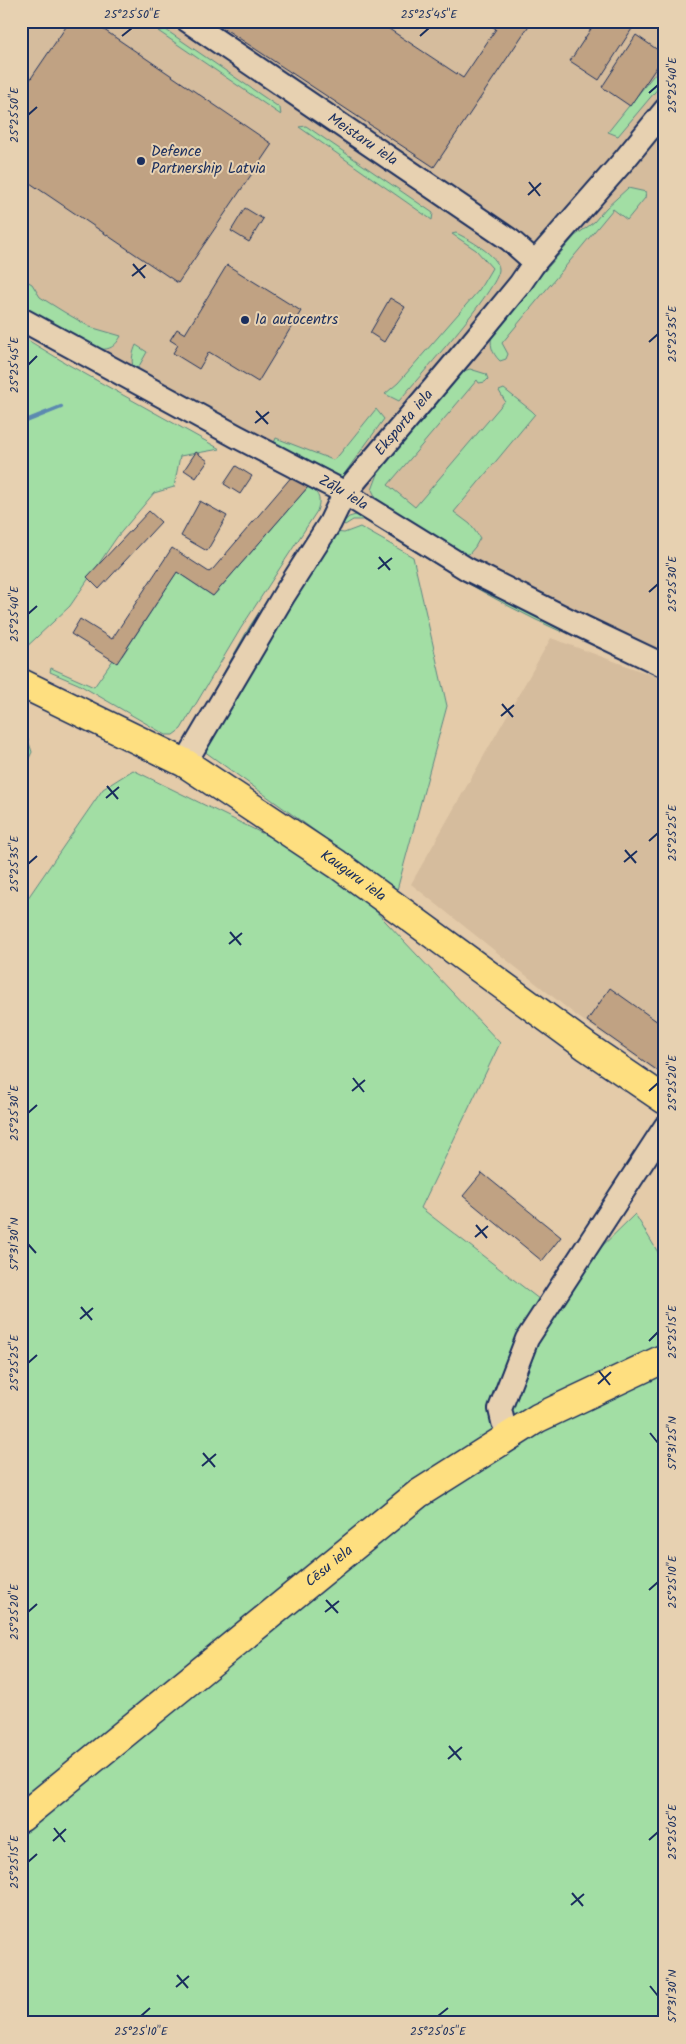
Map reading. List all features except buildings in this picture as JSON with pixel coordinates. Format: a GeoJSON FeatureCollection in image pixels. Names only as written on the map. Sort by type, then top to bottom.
{"type":"FeatureCollection","features":[{"type":"Feature","properties":{"kind":"main road","name":"Kauguru iela"},"geometry":{"type":"LineString","coordinates":[[21,683],[185,763],[337,864],[580,1042],[665,1100]]}},
{"type":"Feature","properties":{"kind":"main road","name":"Cēsu iela"},"geometry":{"type":"LineString","coordinates":[[21,1818],[418,1494],[538,1418],[665,1358]]}},
{"type":"Feature","properties":{"kind":"street","name":"Meistaru iela"},"geometry":{"type":"LineString","coordinates":[[188,21],[510,240],[535,262]]}},
{"type":"Feature","properties":{"kind":"street","name":"Eksporta iela"},"geometry":{"type":"LineString","coordinates":[[185,763],[284,595],[330,523],[344,494],[470,345],[520,284],[535,262],[665,110]]}},
{"type":"Feature","properties":{"kind":"street","name":"Zāļu iela"},"geometry":{"type":"LineString","coordinates":[[21,319],[344,494],[467,569],[665,666]]}},
{"type":"Feature","properties":{"kind":"street"},"geometry":{"type":"LineString","coordinates":[[510,1436],[503,1422],[500,1409],[527,1339],[665,1127]]}},
{"type":"Feature","properties":{"kind":"shaded area"},"geometry":{"type":"Polygon","coordinates":[[[21,21],[665,21],[665,664],[21,314],[21,21]]]}},
{"type":"Feature","properties":{"kind":"shaded area"},"geometry":{"type":"Polygon","coordinates":[[[551,638],[665,680],[665,1078],[577,1016],[411,884],[551,638]]]}},
{"type":"Feature","properties":{"kind":"green space"},"geometry":{"type":"Polygon","coordinates":[[[166,30],[280,108],[281,115],[158,31],[166,30]]]}},
{"type":"Feature","properties":{"kind":"green space"},"geometry":{"type":"Polygon","coordinates":[[[665,61],[665,80],[618,136],[608,132],[665,61]]]}},
{"type":"Feature","properties":{"kind":"green space"},"geometry":{"type":"Polygon","coordinates":[[[306,126],[433,213],[432,220],[299,127],[306,126]]]}},
{"type":"Feature","properties":{"kind":"green space"},"geometry":{"type":"Polygon","coordinates":[[[628,188],[646,192],[645,198],[627,220],[613,209],[502,343],[508,354],[506,359],[500,361],[492,348],[492,332],[575,236],[594,222],[628,188]]]}},
{"type":"Feature","properties":{"kind":"green space"},"geometry":{"type":"Polygon","coordinates":[[[456,233],[482,248],[494,259],[499,269],[496,279],[472,314],[399,401],[385,394],[398,383],[479,290],[492,268],[476,250],[452,234],[456,233]]]}},
{"type":"Feature","properties":{"kind":"green space"},"geometry":{"type":"Polygon","coordinates":[[[25,280],[32,284],[40,297],[64,312],[90,327],[121,336],[110,348],[93,348],[25,309],[21,295],[25,280]]]}},
{"type":"Feature","properties":{"kind":"green space"},"geometry":{"type":"Polygon","coordinates":[[[21,336],[69,365],[220,449],[180,456],[174,487],[154,493],[117,537],[70,606],[21,652],[21,336]]]}},
{"type":"Feature","properties":{"kind":"green space"},"geometry":{"type":"Polygon","coordinates":[[[136,345],[147,352],[138,368],[133,367],[132,364],[136,345]]]}},
{"type":"Feature","properties":{"kind":"green space"},"geometry":{"type":"Polygon","coordinates":[[[470,369],[486,374],[488,379],[485,382],[479,383],[477,380],[388,485],[415,507],[505,401],[499,391],[504,389],[535,414],[454,512],[470,524],[480,538],[469,554],[457,554],[378,502],[372,490],[378,474],[458,373],[470,369]]]}},
{"type":"Feature","properties":{"kind":"green space"},"geometry":{"type":"Polygon","coordinates":[[[376,409],[384,419],[342,477],[274,443],[276,438],[333,460],[376,409]]]}},
{"type":"Feature","properties":{"kind":"green space"},"geometry":{"type":"Polygon","coordinates":[[[308,487],[317,494],[319,503],[317,511],[241,628],[181,729],[173,735],[166,735],[78,684],[50,672],[51,668],[94,687],[113,660],[122,656],[177,572],[213,596],[308,487]]]}},
{"type":"Feature","properties":{"kind":"green space"},"geometry":{"type":"Polygon","coordinates":[[[359,514],[524,611],[557,626],[562,632],[486,593],[364,520],[353,520],[345,525],[342,523],[349,517],[359,514]]]}},
{"type":"Feature","properties":{"kind":"green space"},"geometry":{"type":"Polygon","coordinates":[[[320,519],[188,740],[184,743],[250,626],[320,519]]]}},
{"type":"Feature","properties":{"kind":"green space"},"geometry":{"type":"Polygon","coordinates":[[[360,527],[413,557],[447,706],[397,890],[204,751],[207,740],[335,532],[344,533],[360,527]]]}},
{"type":"Feature","properties":{"kind":"green space"},"geometry":{"type":"Polygon","coordinates":[[[21,719],[32,752],[21,775],[21,719]]]}},
{"type":"Feature","properties":{"kind":"green space"},"geometry":{"type":"Polygon","coordinates":[[[133,770],[337,870],[500,1043],[421,1208],[544,1303],[635,1214],[665,1264],[665,2023],[21,2023],[21,908],[103,789],[133,770]]]}},
{"type":"Feature","properties":{"kind":"waterway"},"geometry":{"type":"LineString","coordinates":[[21,423],[61,407]]}},
{"type":"Feature","properties":{"kind":"place","name":"Defence Partnership Latvia"},"geometry":{"type":"Point","coordinates":[141,161]}},
{"type":"Feature","properties":{"kind":"place","name":"1a autocentrs"},"geometry":{"type":"Point","coordinates":[245,320]}}]}
